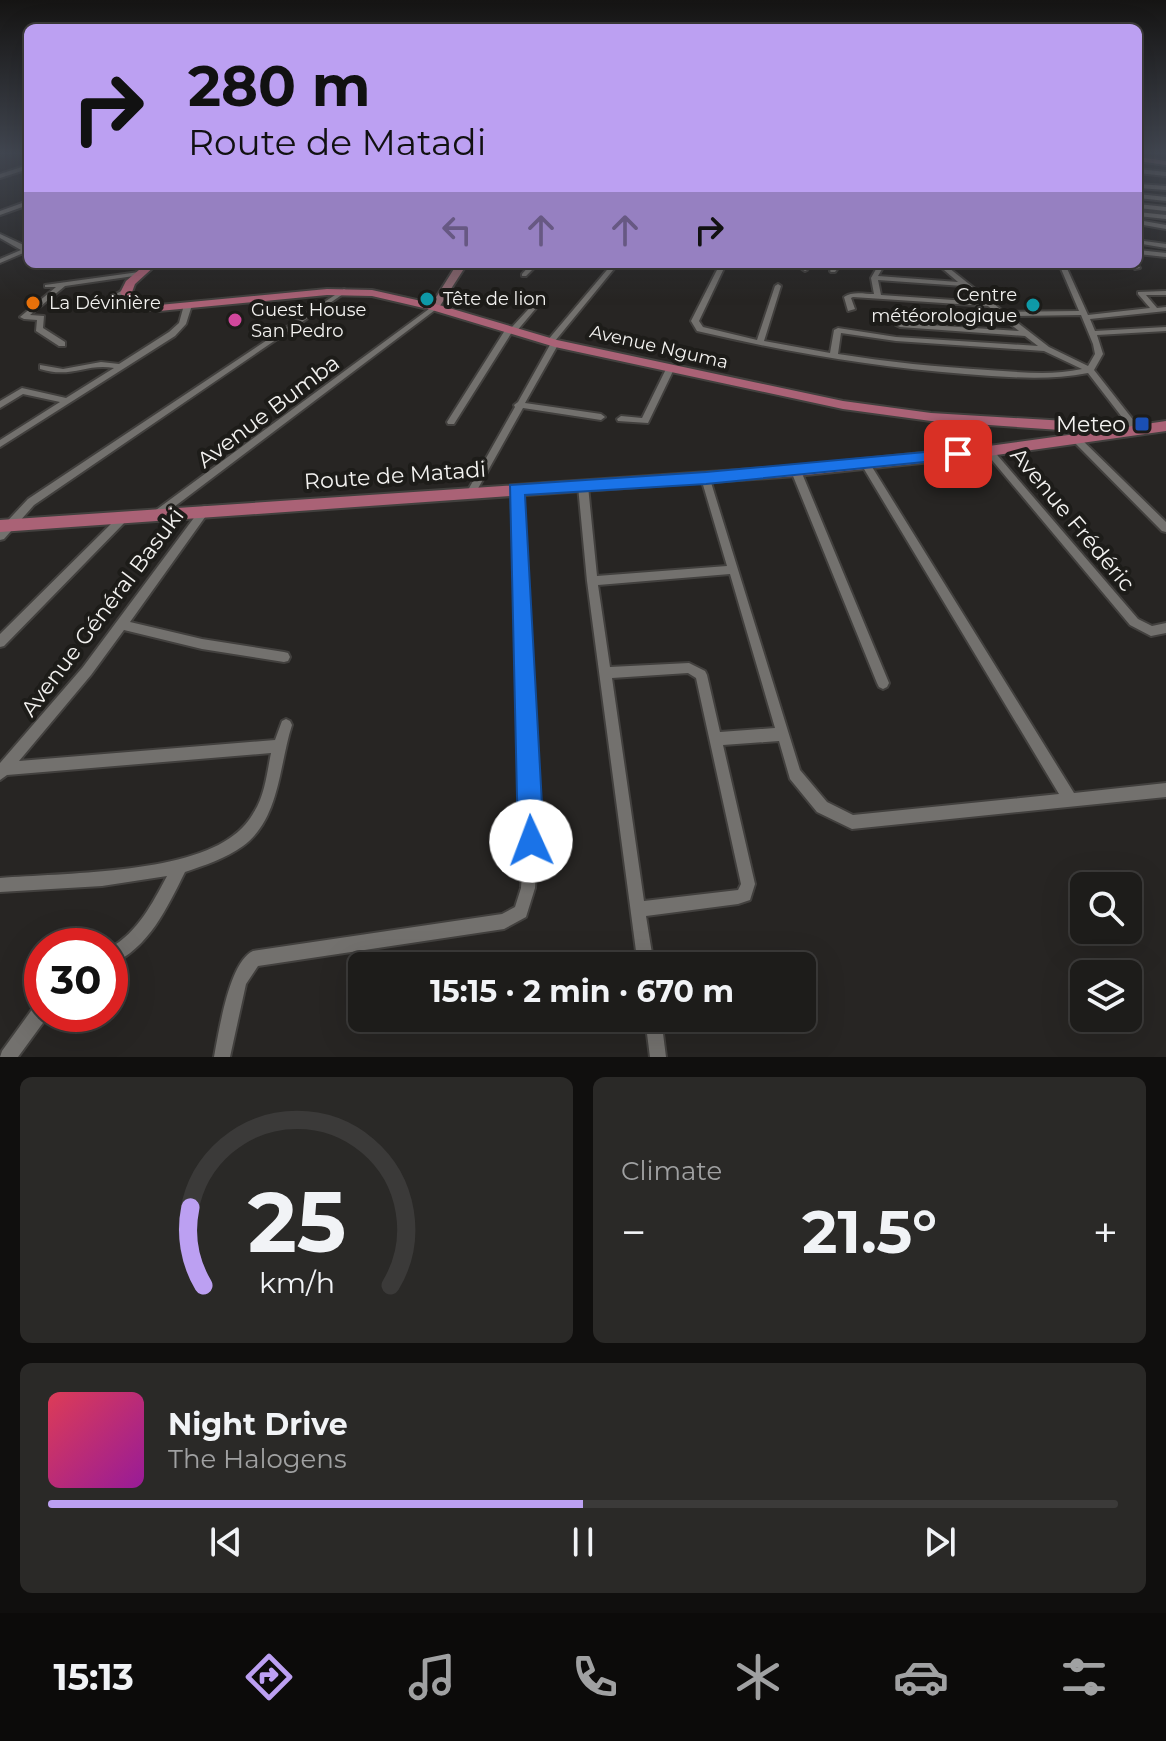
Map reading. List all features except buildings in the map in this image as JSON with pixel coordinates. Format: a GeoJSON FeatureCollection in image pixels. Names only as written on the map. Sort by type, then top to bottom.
{"type":"FeatureCollection","features":[{"type":"Feature","properties":{"kind":"main road"},"geometry":{"type":"LineString","coordinates":[[127,290],[147,268]]}},
{"type":"Feature","properties":{"kind":"main road","name":"Avenue Nguma"},"geometry":{"type":"LineString","coordinates":[[127,290],[127,298],[139,306],[188,305],[344,291],[372,293],[435,307],[553,342],[843,405],[931,417],[1134,428]]}},
{"type":"Feature","properties":{"kind":"main road","name":"Route de Matadi"},"geometry":{"type":"LineString","coordinates":[[3,529],[126,515],[796,471],[989,451],[1166,423]]}},
{"type":"Feature","properties":{"kind":"main road"},"geometry":{"type":"LineString","coordinates":[[1054,426],[1070,440]]}},
{"type":"Feature","properties":{"kind":"street"},"geometry":{"type":"LineString","coordinates":[[0,213],[24,204]]}},
{"type":"Feature","properties":{"kind":"street"},"geometry":{"type":"LineString","coordinates":[[1142,206],[1166,209]]}},
{"type":"Feature","properties":{"kind":"street"},"geometry":{"type":"LineString","coordinates":[[1142,214],[1166,217]]}},
{"type":"Feature","properties":{"kind":"street"},"geometry":{"type":"LineString","coordinates":[[1142,223],[1166,227]]}},
{"type":"Feature","properties":{"kind":"street"},"geometry":{"type":"LineString","coordinates":[[0,236],[24,248]]}},
{"type":"Feature","properties":{"kind":"street"},"geometry":{"type":"LineString","coordinates":[[1144,243],[1166,246]]}},
{"type":"Feature","properties":{"kind":"street"},"geometry":{"type":"LineString","coordinates":[[0,261],[24,250]]}},
{"type":"Feature","properties":{"kind":"street"},"geometry":{"type":"LineString","coordinates":[[1142,252],[1163,255],[1166,261]]}},
{"type":"Feature","properties":{"kind":"street"},"geometry":{"type":"LineString","coordinates":[[435,307],[459,268]]}},
{"type":"Feature","properties":{"kind":"street"},"geometry":{"type":"LineString","coordinates":[[524,275],[531,268]]}},
{"type":"Feature","properties":{"kind":"street"},"geometry":{"type":"LineString","coordinates":[[473,490],[553,342],[612,268]]}},
{"type":"Feature","properties":{"kind":"street"},"geometry":{"type":"LineString","coordinates":[[721,268],[704,297],[695,326],[834,355],[938,370],[1031,376],[1057,376],[1090,370]]}},
{"type":"Feature","properties":{"kind":"street"},"geometry":{"type":"LineString","coordinates":[[878,297],[874,278],[880,268]]}},
{"type":"Feature","properties":{"kind":"street"},"geometry":{"type":"LineString","coordinates":[[945,268],[1046,349],[1090,370],[1134,428]]}},
{"type":"Feature","properties":{"kind":"street"},"geometry":{"type":"LineString","coordinates":[[1064,268],[1094,333],[1099,354],[1090,370]]}},
{"type":"Feature","properties":{"kind":"street"},"geometry":{"type":"LineString","coordinates":[[47,286],[139,274]]}},
{"type":"Feature","properties":{"kind":"street"},"geometry":{"type":"LineString","coordinates":[[874,278],[964,284]]}},
{"type":"Feature","properties":{"kind":"street"},"geometry":{"type":"LineString","coordinates":[[62,285],[24,317],[41,318],[39,329],[62,344]]}},
{"type":"Feature","properties":{"kind":"street"},"geometry":{"type":"LineString","coordinates":[[760,341],[778,286]]}},
{"type":"Feature","properties":{"kind":"street"},"geometry":{"type":"LineString","coordinates":[[105,302],[127,290]]}},
{"type":"Feature","properties":{"kind":"street"},"geometry":{"type":"LineString","coordinates":[[3,529],[31,502],[344,291]]}},
{"type":"Feature","properties":{"kind":"street"},"geometry":{"type":"LineString","coordinates":[[1155,310],[1140,293],[1166,293]]}},
{"type":"Feature","properties":{"kind":"street"},"geometry":{"type":"LineString","coordinates":[[851,309],[849,295],[988,304]]}},
{"type":"Feature","properties":{"kind":"street"},"geometry":{"type":"LineString","coordinates":[[451,422],[512,330],[539,301]]}},
{"type":"Feature","properties":{"kind":"street"},"geometry":{"type":"LineString","coordinates":[[0,444],[177,329],[188,305]]}},
{"type":"Feature","properties":{"kind":"street","name":"Avenue Bumba"},"geometry":{"type":"LineString","coordinates":[[159,513],[435,307]]}},
{"type":"Feature","properties":{"kind":"street"},"geometry":{"type":"LineString","coordinates":[[1002,314],[1085,315],[1166,309]]}},
{"type":"Feature","properties":{"kind":"street"},"geometry":{"type":"LineString","coordinates":[[900,325],[1027,334]]}},
{"type":"Feature","properties":{"kind":"street"},"geometry":{"type":"LineString","coordinates":[[834,355],[838,330],[896,339],[1046,349]]}},
{"type":"Feature","properties":{"kind":"street"},"geometry":{"type":"LineString","coordinates":[[1094,333],[1164,331]]}},
{"type":"Feature","properties":{"kind":"street"},"geometry":{"type":"LineString","coordinates":[[43,367],[72,372],[107,362],[120,367]]}},
{"type":"Feature","properties":{"kind":"street"},"geometry":{"type":"LineString","coordinates":[[621,419],[645,421],[670,369]]}},
{"type":"Feature","properties":{"kind":"street"},"geometry":{"type":"LineString","coordinates":[[0,405],[22,391],[68,401]]}},
{"type":"Feature","properties":{"kind":"street"},"geometry":{"type":"LineString","coordinates":[[518,405],[601,417]]}},
{"type":"Feature","properties":{"kind":"street"},"geometry":{"type":"LineString","coordinates":[[1070,440],[1166,528]]}},
{"type":"Feature","properties":{"kind":"street","name":"Avenue Frédéric"},"geometry":{"type":"LineString","coordinates":[[989,451],[1134,622],[1151,631],[1166,628]]}},
{"type":"Feature","properties":{"kind":"street"},"geometry":{"type":"LineString","coordinates":[[866,464],[1070,799]]}},
{"type":"Feature","properties":{"kind":"street"},"geometry":{"type":"LineString","coordinates":[[796,471],[883,683]]}},
{"type":"Feature","properties":{"kind":"street"},"geometry":{"type":"LineString","coordinates":[[706,478],[731,570],[795,774],[806,792],[822,807],[852,822],[1166,790]]}},
{"type":"Feature","properties":{"kind":"street"},"geometry":{"type":"LineString","coordinates":[[583,486],[592,581],[644,952]]}},
{"type":"Feature","properties":{"kind":"street"},"geometry":{"type":"LineString","coordinates":[[222,1057],[239,981],[253,959],[504,921],[521,912],[528,888],[531,841],[516,489]]}},
{"type":"Feature","properties":{"kind":"street","name":"Avenue Général Basuki"},"geometry":{"type":"LineString","coordinates":[[2,771],[123,625],[205,510]]}},
{"type":"Feature","properties":{"kind":"street"},"geometry":{"type":"LineString","coordinates":[[0,642],[126,515]]}},
{"type":"Feature","properties":{"kind":"street"},"geometry":{"type":"LineString","coordinates":[[592,581],[731,570]]}},
{"type":"Feature","properties":{"kind":"street"},"geometry":{"type":"LineString","coordinates":[[123,625],[202,644],[284,657]]}},
{"type":"Feature","properties":{"kind":"street"},"geometry":{"type":"LineString","coordinates":[[605,673],[696,670],[704,684],[748,890],[738,897],[639,909]]}},
{"type":"Feature","properties":{"kind":"street"},"geometry":{"type":"LineString","coordinates":[[0,885],[179,868],[218,856],[252,829],[264,805],[277,746],[286,725]]}},
{"type":"Feature","properties":{"kind":"street"},"geometry":{"type":"LineString","coordinates":[[717,739],[783,734]]}},
{"type":"Feature","properties":{"kind":"street"},"geometry":{"type":"LineString","coordinates":[[2,771],[277,746]]}},
{"type":"Feature","properties":{"kind":"street"},"geometry":{"type":"LineString","coordinates":[[128,947],[146,930],[179,868]]}},
{"type":"Feature","properties":{"kind":"street"},"geometry":{"type":"LineString","coordinates":[[8,1057],[26,1032]]}},
{"type":"Feature","properties":{"kind":"street"},"geometry":{"type":"LineString","coordinates":[[655,1032],[658,1057]]}},
{"type":"Feature","properties":{"kind":"place","name":"Tête de lion"},"geometry":{"type":"Point","coordinates":[427,299]}},
{"type":"Feature","properties":{"kind":"place","name":"La Dévinière"},"geometry":{"type":"Point","coordinates":[33,303]}},
{"type":"Feature","properties":{"kind":"place","name":"Centre météorologique"},"geometry":{"type":"Point","coordinates":[1033,305]}},
{"type":"Feature","properties":{"kind":"place","name":"Guest House San Pedro"},"geometry":{"type":"Point","coordinates":[235,320]}},
{"type":"Feature","properties":{"kind":"place","name":"Meteo"},"geometry":{"type":"Point","coordinates":[1142,424]}},
{"type":"Feature","properties":{"kind":"route"},"geometry":{"type":"LineString","coordinates":[[531,841],[516,489],[706,478],[958,454]]}}]}
